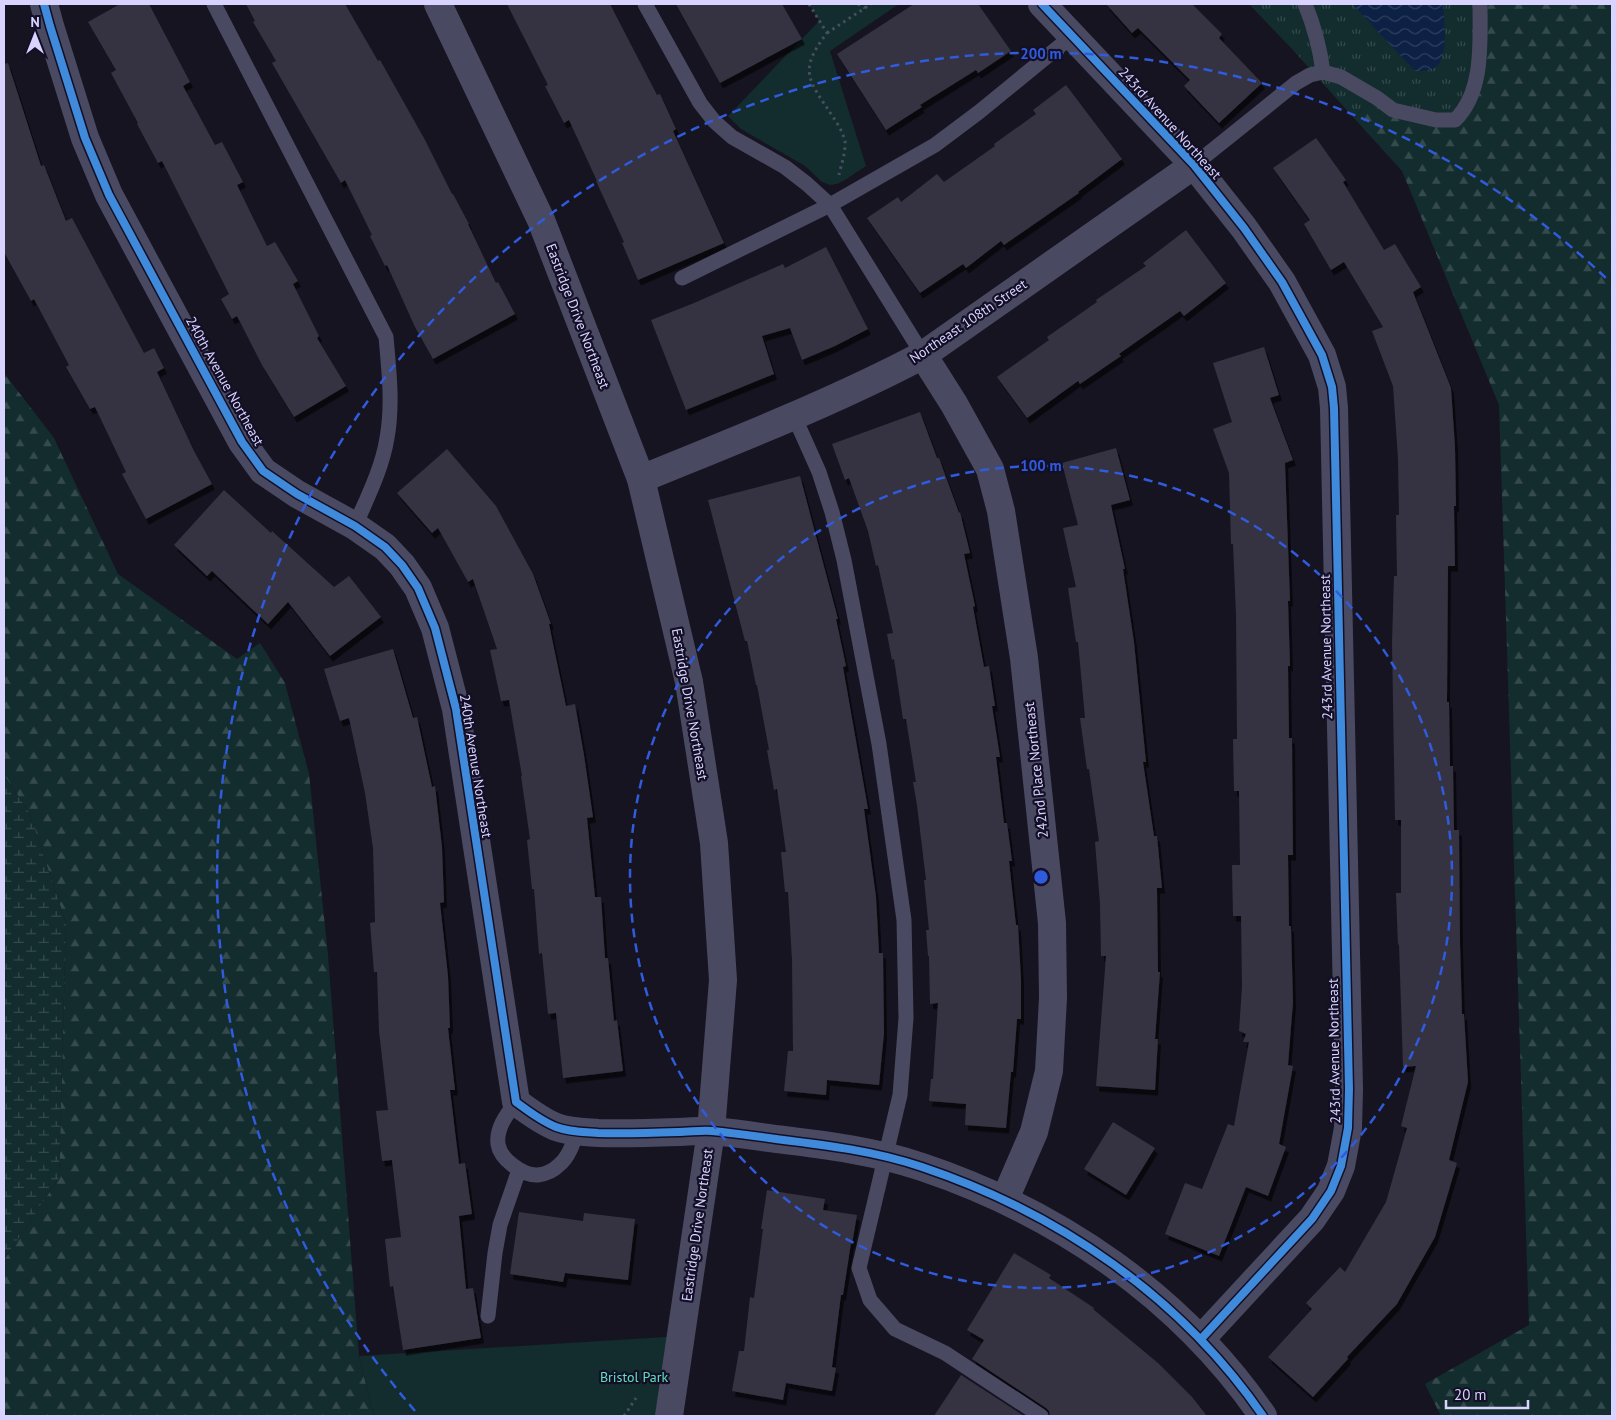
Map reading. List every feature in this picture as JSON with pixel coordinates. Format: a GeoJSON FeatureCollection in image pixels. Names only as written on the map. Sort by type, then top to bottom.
{"type":"FeatureCollection","features":[{"type":"Feature","properties":{"kind":"street","name":"240th Avenue Northeast"},"geometry":{"type":"LineString","coordinates":[[44,4],[85,138],[109,196],[242,442],[264,471],[298,494],[355,526],[384,547],[402,565],[418,588],[435,628],[456,709],[516,1102]]}},
{"type":"Feature","properties":{"kind":"street","name":"Eastridge Drive Northeast"},"geometry":{"type":"LineString","coordinates":[[438,4],[541,220],[641,480],[689,682],[714,843],[723,980],[711,1131],[669,1416]]}},
{"type":"Feature","properties":{"kind":"street","name":"243rd Avenue Northeast"},"geometry":{"type":"LineString","coordinates":[[1042,4],[1194,165],[1244,228],[1282,282],[1322,355],[1332,387],[1336,432],[1340,756],[1349,1090],[1348,1128],[1341,1166],[1331,1191],[1312,1219],[1200,1339]]}},
{"type":"Feature","properties":{"kind":"street","name":"Northeast 108th Street"},"geometry":{"type":"LineString","coordinates":[[641,480],[794,416],[876,379],[923,355],[1194,165]]}},
{"type":"Feature","properties":{"kind":"street","name":"242nd Place Northeast"},"geometry":{"type":"LineString","coordinates":[[923,355],[954,404],[990,469],[1001,511],[1024,658],[1052,923],[1053,998],[1049,1071],[1034,1132],[1005,1199]]}},
{"type":"Feature","properties":{"kind":"street"},"geometry":{"type":"LineString","coordinates":[[516,1102],[531,1114],[556,1127],[577,1132],[711,1131],[837,1147],[922,1167],[1005,1199],[1093,1249],[1141,1284],[1177,1315],[1200,1339],[1244,1389],[1263,1416]]}},
{"type":"Feature","properties":{"kind":"lane"},"geometry":{"type":"LineString","coordinates":[[214,4],[386,337],[391,390],[387,439],[375,481],[355,526]]}},
{"type":"Feature","properties":{"kind":"lane"},"geometry":{"type":"LineString","coordinates":[[645,4],[700,103],[714,121],[732,137],[785,167],[808,184],[830,205],[923,355]]}},
{"type":"Feature","properties":{"kind":"lane"},"geometry":{"type":"LineString","coordinates":[[1305,4],[1315,28],[1323,72]]}},
{"type":"Feature","properties":{"kind":"lane"},"geometry":{"type":"LineString","coordinates":[[1194,165],[1296,82],[1310,75],[1323,72],[1341,77],[1377,98],[1393,110],[1436,120],[1455,120],[1464,111],[1476,81],[1480,46],[1480,4]]}},
{"type":"Feature","properties":{"kind":"lane"},"geometry":{"type":"LineString","coordinates":[[682,278],[830,205],[935,145],[980,112],[1072,36]]}},
{"type":"Feature","properties":{"kind":"lane"},"geometry":{"type":"LineString","coordinates":[[794,416],[819,472],[832,512],[844,560],[879,744],[904,920],[906,1018],[900,1096],[859,1268],[870,1300],[895,1329],[945,1353],[1041,1416]]}},
{"type":"Feature","properties":{"kind":"lane"},"geometry":{"type":"LineString","coordinates":[[516,1102],[505,1116],[499,1131],[498,1144],[503,1158],[518,1170],[536,1176],[550,1172],[560,1164],[569,1152],[577,1132]]}},
{"type":"Feature","properties":{"kind":"lane"},"geometry":{"type":"LineString","coordinates":[[488,1316],[500,1225],[518,1170]]}},
{"type":"Feature","properties":{"kind":"path"},"geometry":{"type":"LineString","coordinates":[[809,4],[827,33]]}},
{"type":"Feature","properties":{"kind":"path"},"geometry":{"type":"LineString","coordinates":[[858,4],[865,8]]}},
{"type":"Feature","properties":{"kind":"path"},"geometry":{"type":"LineString","coordinates":[[838,176],[844,151],[844,141],[838,123],[813,87],[808,69],[814,50],[827,33],[871,4]]}},
{"type":"Feature","properties":{"kind":"path"},"geometry":{"type":"LineString","coordinates":[[624,1416],[636,1398]]}},
{"type":"Feature","properties":{"kind":"green space"},"geometry":{"type":"Polygon","coordinates":[[[809,4],[899,4],[830,51],[866,166],[845,180],[830,185],[822,182],[805,166],[741,129],[728,116],[819,21],[809,4]]]}},
{"type":"Feature","properties":{"kind":"green space"},"geometry":{"type":"Polygon","coordinates":[[[1249,4],[1480,4],[1476,81],[1455,120],[1377,98],[1353,117],[1249,4]]]}},
{"type":"Feature","properties":{"kind":"green space"},"geometry":{"type":"Polygon","coordinates":[[[1480,4],[1612,4],[1612,1416],[1441,1416],[1425,1384],[1529,1325],[1499,405],[1402,171],[1353,117],[1377,98],[1436,120],[1465,111],[1480,4]]]}},
{"type":"Feature","properties":{"kind":"green space"},"geometry":{"type":"Polygon","coordinates":[[[4,373],[54,438],[118,574],[237,659],[260,643],[285,683],[309,774],[328,955],[359,1356],[374,1416],[4,1416],[4,1260],[59,1178],[66,923],[29,812],[4,775],[4,373]]]}},
{"type":"Feature","properties":{"kind":"green space"},"geometry":{"type":"Polygon","coordinates":[[[4,775],[29,812],[66,923],[59,1178],[4,1260],[4,775]]]}},
{"type":"Feature","properties":{"kind":"green space","name":"Bristol Park"},"geometry":{"type":"Polygon","coordinates":[[[681,1336],[669,1416],[374,1416],[359,1356],[681,1336]]]}},
{"type":"Feature","properties":{"kind":"water"},"geometry":{"type":"Polygon","coordinates":[[[1352,4],[1443,4],[1445,27],[1441,61],[1435,68],[1430,70],[1415,71],[1352,4]]]}},
{"type":"Feature","properties":{"kind":"building"},"geometry":{"type":"Polygon","coordinates":[[[120,4],[149,4],[190,82],[183,86],[215,145],[222,142],[243,182],[237,185],[267,246],[275,242],[298,281],[293,284],[319,336],[317,338],[346,386],[294,417],[262,365],[237,316],[232,319],[221,299],[229,294],[162,161],[158,163],[137,124],[111,73],[116,70],[88,22],[120,4]]]}},
{"type":"Feature","properties":{"kind":"building"},"geometry":{"type":"Polygon","coordinates":[[[246,4],[345,4],[378,61],[380,60],[425,140],[469,224],[496,283],[498,282],[515,314],[433,359],[415,327],[387,265],[385,266],[370,236],[372,235],[345,180],[341,183],[272,63],[276,61],[253,22],[255,21],[246,4]]]}},
{"type":"Feature","properties":{"kind":"building"},"geometry":{"type":"Polygon","coordinates":[[[507,4],[610,4],[657,95],[660,94],[676,129],[673,131],[724,243],[638,280],[622,243],[624,242],[569,120],[564,123],[545,86],[548,85],[507,4]]]}},
{"type":"Feature","properties":{"kind":"building"},"geometry":{"type":"Polygon","coordinates":[[[676,4],[782,4],[802,39],[720,83],[676,4]]]}},
{"type":"Feature","properties":{"kind":"building"},"geometry":{"type":"Polygon","coordinates":[[[914,4],[978,4],[1011,51],[978,73],[976,70],[920,105],[922,107],[886,130],[837,54],[914,4]]]}},
{"type":"Feature","properties":{"kind":"building"},"geometry":{"type":"Polygon","coordinates":[[[1106,4],[1192,4],[1222,34],[1219,38],[1262,83],[1219,123],[1184,86],[1190,80],[1138,28],[1132,33],[1106,4]]]}},
{"type":"Feature","properties":{"kind":"building"},"geometry":{"type":"Polygon","coordinates":[[[8,63],[41,166],[44,165],[66,221],[72,218],[144,353],[154,348],[164,368],[157,372],[194,451],[212,484],[146,519],[122,474],[126,472],[95,407],[90,409],[66,367],[69,365],[34,299],[31,301],[4,252],[4,64],[8,63]]]}},
{"type":"Feature","properties":{"kind":"building"},"geometry":{"type":"Polygon","coordinates":[[[1066,85],[1122,159],[1079,193],[1004,245],[1001,241],[966,268],[963,264],[920,293],[867,218],[898,197],[901,202],[937,174],[944,182],[1036,114],[1033,110],[1066,85]]]}},
{"type":"Feature","properties":{"kind":"building"},"geometry":{"type":"Polygon","coordinates":[[[1316,138],[1346,180],[1343,182],[1384,250],[1395,244],[1421,287],[1413,292],[1451,388],[1456,506],[1454,506],[1455,566],[1448,566],[1447,702],[1449,702],[1450,766],[1453,766],[1454,830],[1459,830],[1462,1014],[1464,1014],[1468,1082],[1449,1160],[1457,1163],[1435,1237],[1397,1304],[1347,1357],[1348,1359],[1313,1397],[1268,1357],[1312,1309],[1306,1303],[1340,1267],[1345,1272],[1386,1202],[1407,1128],[1401,1126],[1416,1066],[1403,1067],[1396,893],[1401,893],[1401,820],[1395,820],[1392,643],[1394,576],[1397,576],[1396,515],[1399,515],[1398,459],[1393,386],[1372,331],[1383,327],[1344,262],[1331,270],[1304,224],[1310,220],[1273,168],[1316,138]]]}},
{"type":"Feature","properties":{"kind":"building"},"geometry":{"type":"Polygon","coordinates":[[[1186,230],[1226,283],[1184,316],[1180,311],[1119,354],[1121,356],[1080,384],[1078,381],[1027,418],[997,377],[1049,340],[1047,337],[1097,302],[1096,300],[1146,266],[1143,263],[1186,230]]]}},
{"type":"Feature","properties":{"kind":"building"},"geometry":{"type":"Polygon","coordinates":[[[826,247],[868,329],[802,360],[790,328],[762,336],[774,374],[686,410],[651,320],[783,264],[785,268],[826,247]]]}},
{"type":"Feature","properties":{"kind":"building"},"geometry":{"type":"Polygon","coordinates":[[[1264,347],[1279,395],[1270,398],[1293,460],[1285,463],[1290,601],[1288,601],[1290,666],[1288,666],[1289,738],[1292,738],[1293,855],[1288,855],[1293,1002],[1288,1065],[1293,1066],[1279,1144],[1286,1147],[1268,1196],[1246,1187],[1219,1256],[1165,1234],[1185,1183],[1202,1189],[1228,1124],[1234,1126],[1249,1042],[1243,1042],[1246,1034],[1239,1031],[1242,987],[1241,916],[1233,916],[1232,865],[1240,865],[1239,791],[1234,791],[1233,739],[1237,739],[1236,615],[1229,473],[1213,429],[1232,422],[1213,363],[1264,347]]]}},
{"type":"Feature","properties":{"kind":"building"},"geometry":{"type":"Polygon","coordinates":[[[920,412],[960,512],[970,553],[964,554],[975,606],[973,607],[984,667],[989,666],[995,706],[992,706],[1000,757],[996,757],[1004,823],[1007,823],[1012,861],[1009,861],[1016,925],[1018,925],[1021,979],[1021,1019],[1017,1019],[1006,1128],[965,1125],[966,1104],[929,1101],[931,1079],[933,1079],[938,1003],[930,1004],[929,956],[926,930],[929,930],[924,880],[926,880],[913,782],[916,782],[906,719],[903,719],[894,659],[892,660],[887,634],[893,633],[878,565],[876,566],[868,531],[849,478],[845,480],[832,444],[920,412]]]}},
{"type":"Feature","properties":{"kind":"building"},"geometry":{"type":"Polygon","coordinates":[[[1116,448],[1130,500],[1111,505],[1125,569],[1123,569],[1134,642],[1146,762],[1143,762],[1154,836],[1157,836],[1162,888],[1157,888],[1158,972],[1160,972],[1155,1039],[1158,1039],[1155,1090],[1096,1086],[1106,956],[1101,956],[1100,904],[1095,842],[1099,841],[1080,718],[1085,718],[1078,642],[1076,642],[1068,588],[1076,587],[1063,528],[1078,525],[1062,463],[1116,448]]]}},
{"type":"Feature","properties":{"kind":"building"},"geometry":{"type":"Polygon","coordinates":[[[447,449],[496,506],[533,574],[551,624],[549,624],[566,706],[575,704],[593,817],[587,818],[595,897],[601,897],[605,958],[608,958],[614,1021],[617,1020],[623,1071],[563,1078],[556,1013],[548,1014],[542,953],[539,954],[534,889],[532,889],[527,840],[530,839],[522,776],[509,700],[501,701],[490,650],[497,649],[473,579],[468,582],[438,528],[432,533],[397,493],[447,449]]]}},
{"type":"Feature","properties":{"kind":"building"},"geometry":{"type":"Polygon","coordinates":[[[800,476],[838,619],[836,619],[846,666],[843,667],[868,809],[864,809],[876,897],[879,953],[883,953],[884,1033],[879,1085],[827,1080],[826,1095],[784,1091],[788,1051],[793,1051],[792,960],[788,892],[785,892],[781,852],[786,852],[777,789],[774,790],[757,685],[747,641],[745,641],[708,500],[800,476]]]}},
{"type":"Feature","properties":{"kind":"building"},"geometry":{"type":"Polygon","coordinates":[[[224,490],[334,587],[349,576],[381,617],[330,656],[288,602],[268,624],[212,571],[207,576],[174,545],[224,490]]]}},
{"type":"Feature","properties":{"kind":"building"},"geometry":{"type":"Polygon","coordinates":[[[393,649],[413,718],[417,717],[432,787],[435,786],[442,847],[444,902],[440,903],[448,976],[450,1028],[448,1028],[455,1090],[450,1090],[459,1164],[465,1163],[472,1214],[459,1216],[466,1289],[473,1288],[481,1338],[403,1350],[393,1286],[390,1287],[385,1239],[401,1237],[392,1160],[382,1161],[376,1111],[388,1110],[379,1031],[377,972],[374,972],[370,923],[375,922],[373,848],[365,793],[349,718],[340,721],[324,669],[393,649]]]}},
{"type":"Feature","properties":{"kind":"building"},"geometry":{"type":"Polygon","coordinates":[[[1113,1122],[1155,1148],[1126,1195],[1084,1169],[1113,1122]]]}},
{"type":"Feature","properties":{"kind":"building"},"geometry":{"type":"Polygon","coordinates":[[[767,1190],[825,1199],[823,1210],[857,1215],[843,1295],[841,1295],[832,1367],[836,1368],[832,1391],[786,1383],[783,1400],[732,1391],[739,1351],[744,1351],[750,1297],[754,1298],[767,1190]]]}},
{"type":"Feature","properties":{"kind":"building"},"geometry":{"type":"Polygon","coordinates":[[[519,1212],[583,1221],[584,1213],[635,1219],[628,1280],[565,1273],[563,1282],[510,1274],[519,1212]]]}},
{"type":"Feature","properties":{"kind":"building"},"geometry":{"type":"Polygon","coordinates":[[[1014,1253],[1051,1275],[1049,1278],[1094,1308],[1158,1363],[1192,1397],[1207,1416],[1050,1416],[1046,1408],[972,1359],[984,1340],[967,1330],[1014,1253]]]}},
{"type":"Feature","properties":{"kind":"building"},"geometry":{"type":"Polygon","coordinates":[[[961,1375],[1024,1416],[934,1416],[961,1375]]]}},
{"type":"Feature","properties":{"kind":"cycle path"},"geometry":{"type":"LineString","coordinates":[[44,4],[85,138],[109,195],[242,442],[263,471],[297,494],[355,526],[385,547],[402,565],[418,588],[435,628],[456,709],[516,1102],[545,1122],[566,1130],[598,1133],[708,1131],[850,1149],[904,1161],[973,1186],[1022,1209],[1068,1235],[1113,1264],[1155,1297],[1194,1333],[1230,1373],[1263,1416]]}},
{"type":"Feature","properties":{"kind":"cycle path"},"geometry":{"type":"LineString","coordinates":[[1042,4],[1194,165],[1244,228],[1282,282],[1322,355],[1332,387],[1349,1089],[1348,1128],[1341,1166],[1331,1191],[1312,1219],[1201,1339]]}}]}
